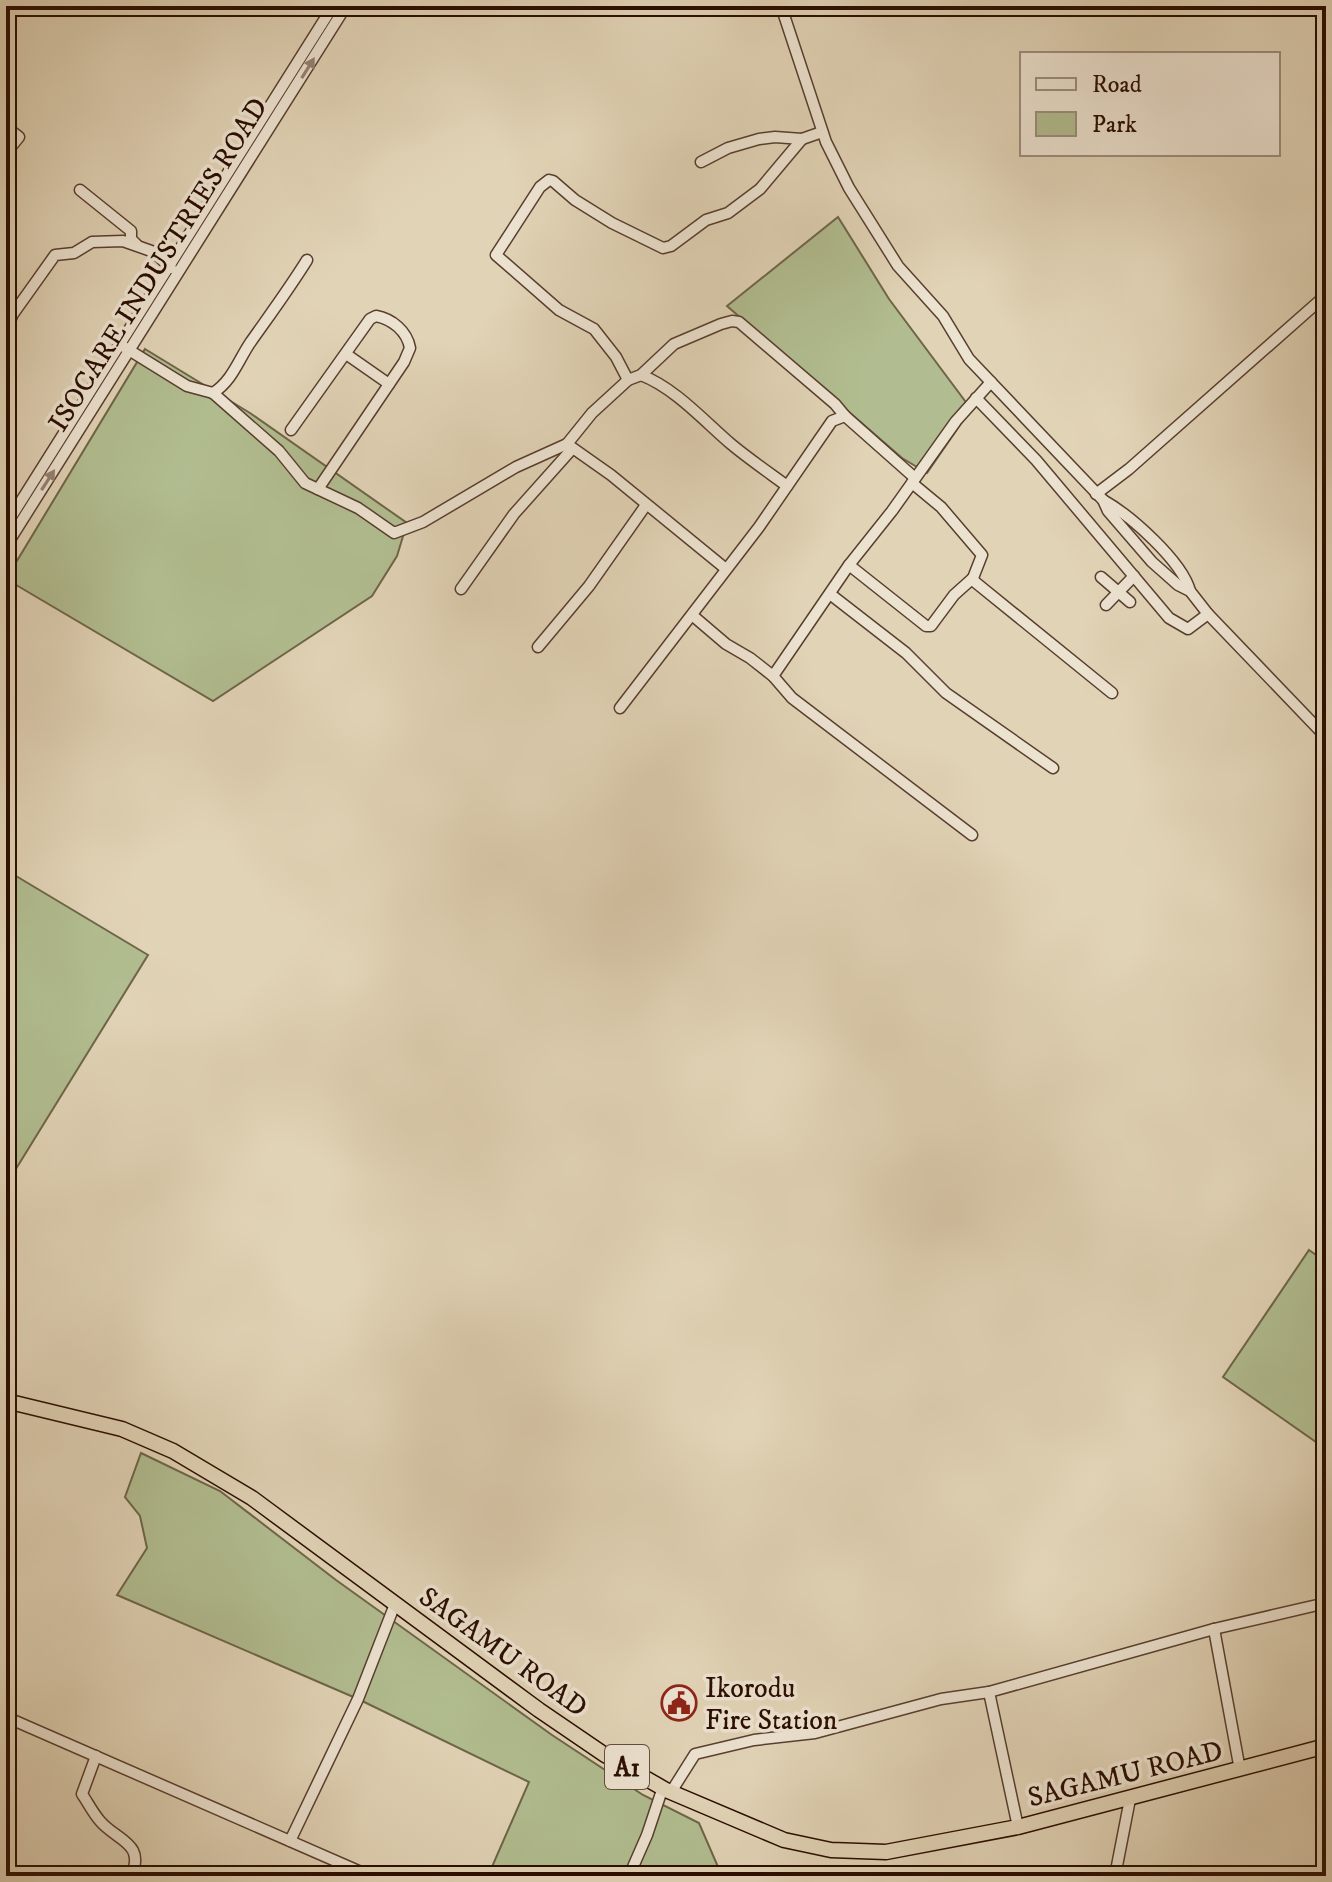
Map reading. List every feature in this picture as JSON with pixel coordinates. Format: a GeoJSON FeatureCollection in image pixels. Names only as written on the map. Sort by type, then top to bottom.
{"type":"FeatureCollection","features":[{"type":"Feature","properties":{"kind":"highway","name":"SAGAMU ROAD"},"geometry":{"type":"LineString","coordinates":[[6,1401],[122,1429],[173,1451],[252,1498],[539,1710],[605,1755],[667,1789],[784,1840],[831,1850],[886,1852],[1018,1827],[1326,1746]]}},
{"type":"Feature","properties":{"kind":"street","name":"ISOCARE INDUSTRIES ROAD"},"geometry":{"type":"LineString","coordinates":[[6,546],[129,351],[173,269],[333,6]]}},
{"type":"Feature","properties":{"kind":"street","name":"ISOCARE INDUSTRIES ROAD"},"geometry":{"type":"LineString","coordinates":[[6,525],[119,344],[173,269],[346,6]]}},
{"type":"Feature","properties":{"kind":"street"},"geometry":{"type":"LineString","coordinates":[[781,6],[822,132],[849,188],[898,266],[943,316],[969,359],[1100,497],[1108,511],[1152,562],[1178,585],[1190,591],[1208,614],[1326,737]]}},
{"type":"Feature","properties":{"kind":"street"},"geometry":{"type":"LineString","coordinates":[[6,127],[19,137],[6,153]]}},
{"type":"Feature","properties":{"kind":"street"},"geometry":{"type":"LineString","coordinates":[[701,162],[728,148],[759,139],[802,139],[822,132]]}},
{"type":"Feature","properties":{"kind":"street"},"geometry":{"type":"LineString","coordinates":[[628,380],[616,357],[594,329],[559,310],[496,255],[540,187],[549,180],[553,181],[600,216],[663,248],[671,246],[706,220],[728,213],[760,189],[802,139]]}},
{"type":"Feature","properties":{"kind":"street"},"geometry":{"type":"LineString","coordinates":[[80,190],[131,231],[131,239],[137,245]]}},
{"type":"Feature","properties":{"kind":"street"},"geometry":{"type":"LineString","coordinates":[[6,330],[13,314],[55,255],[74,253],[92,242],[123,241],[154,252],[173,269]]}},
{"type":"Feature","properties":{"kind":"street"},"geometry":{"type":"LineString","coordinates":[[213,393],[232,375],[248,346],[267,323],[307,260]]}},
{"type":"Feature","properties":{"kind":"street"},"geometry":{"type":"LineString","coordinates":[[1100,497],[1326,295]]}},
{"type":"Feature","properties":{"kind":"street"},"geometry":{"type":"LineString","coordinates":[[291,430],[370,319],[376,316],[393,322],[404,334],[410,348],[318,489]]}},
{"type":"Feature","properties":{"kind":"street"},"geometry":{"type":"LineString","coordinates":[[461,589],[592,413],[628,380],[641,375],[674,344],[732,321],[739,322],[835,404],[937,503],[982,555],[973,578],[954,595],[931,626],[926,626],[849,565]]}},
{"type":"Feature","properties":{"kind":"street"},"geometry":{"type":"LineString","coordinates":[[119,344],[187,386],[213,393],[279,451],[305,483],[358,508],[394,533],[423,522],[516,467],[570,446]]}},
{"type":"Feature","properties":{"kind":"street"},"geometry":{"type":"LineString","coordinates":[[346,354],[389,384]]}},
{"type":"Feature","properties":{"kind":"street"},"geometry":{"type":"LineString","coordinates":[[641,375],[684,404],[734,447],[787,486]]}},
{"type":"Feature","properties":{"kind":"street"},"geometry":{"type":"LineString","coordinates":[[773,676],[849,565],[956,421],[991,382]]}},
{"type":"Feature","properties":{"kind":"street"},"geometry":{"type":"LineString","coordinates":[[976,398],[1036,460],[1169,618],[1188,629],[1208,614]]}},
{"type":"Feature","properties":{"kind":"street"},"geometry":{"type":"LineString","coordinates":[[620,708],[787,486],[827,426],[839,416],[845,416]]}},
{"type":"Feature","properties":{"kind":"street"},"geometry":{"type":"LineString","coordinates":[[570,446],[611,475],[726,569]]}},
{"type":"Feature","properties":{"kind":"street"},"geometry":{"type":"LineString","coordinates":[[538,647],[589,586],[646,505]]}},
{"type":"Feature","properties":{"kind":"street"},"geometry":{"type":"LineString","coordinates":[[1106,605],[1134,576]]}},
{"type":"Feature","properties":{"kind":"street"},"geometry":{"type":"LineString","coordinates":[[1101,577],[1130,602]]}},
{"type":"Feature","properties":{"kind":"street"},"geometry":{"type":"LineString","coordinates":[[973,578],[1112,693]]}},
{"type":"Feature","properties":{"kind":"street"},"geometry":{"type":"LineString","coordinates":[[830,594],[906,653],[960,704],[1053,768]]}},
{"type":"Feature","properties":{"kind":"street"},"geometry":{"type":"LineString","coordinates":[[692,615],[726,644],[773,676],[792,698],[972,835]]}},
{"type":"Feature","properties":{"kind":"street"},"geometry":{"type":"LineString","coordinates":[[629,1876],[667,1789],[695,1754],[754,1740],[815,1733],[941,1699],[989,1692],[1214,1629],[1326,1603]]}},
{"type":"Feature","properties":{"kind":"street"},"geometry":{"type":"LineString","coordinates":[[290,1841],[337,1747],[395,1604]]}},
{"type":"Feature","properties":{"kind":"street"},"geometry":{"type":"LineString","coordinates":[[1214,1629],[1240,1770]]}},
{"type":"Feature","properties":{"kind":"street"},"geometry":{"type":"LineString","coordinates":[[989,1692],[1018,1827]]}},
{"type":"Feature","properties":{"kind":"street"},"geometry":{"type":"LineString","coordinates":[[6,1717],[370,1876]]}},
{"type":"Feature","properties":{"kind":"street"},"geometry":{"type":"LineString","coordinates":[[96,1756],[82,1794],[101,1822],[132,1849],[135,1856],[131,1876]]}},
{"type":"Feature","properties":{"kind":"street"},"geometry":{"type":"LineString","coordinates":[[1115,1876],[1130,1799]]}},
{"type":"Feature","properties":{"kind":"street"},"geometry":{"type":"LineString","coordinates":[[1313,1876],[1326,1863]]}},
{"type":"Feature","properties":{"kind":"green space"},"geometry":{"type":"Polygon","coordinates":[[[838,217],[889,299],[971,409],[927,473],[902,458],[727,306],[838,217]]]}},
{"type":"Feature","properties":{"kind":"green space"},"geometry":{"type":"Polygon","coordinates":[[[145,349],[250,413],[407,523],[397,556],[372,596],[213,701],[6,579],[145,349]]]}},
{"type":"Feature","properties":{"kind":"green space"},"geometry":{"type":"Polygon","coordinates":[[[6,870],[148,955],[6,1185],[6,870]]]}},
{"type":"Feature","properties":{"kind":"green space"},"geometry":{"type":"Polygon","coordinates":[[[1309,1250],[1326,1262],[1326,1449],[1223,1377],[1309,1250]]]}},
{"type":"Feature","properties":{"kind":"green space"},"geometry":{"type":"Polygon","coordinates":[[[141,1453],[220,1491],[336,1580],[552,1735],[643,1795],[699,1823],[722,1876],[488,1876],[529,1782],[358,1699],[117,1595],[147,1548],[140,1516],[125,1497],[141,1453]]]}},
{"type":"Feature","properties":{"kind":"place","name":"Ikorodu Fire Station"},"geometry":{"type":"Point","coordinates":[679,1703]}}]}
